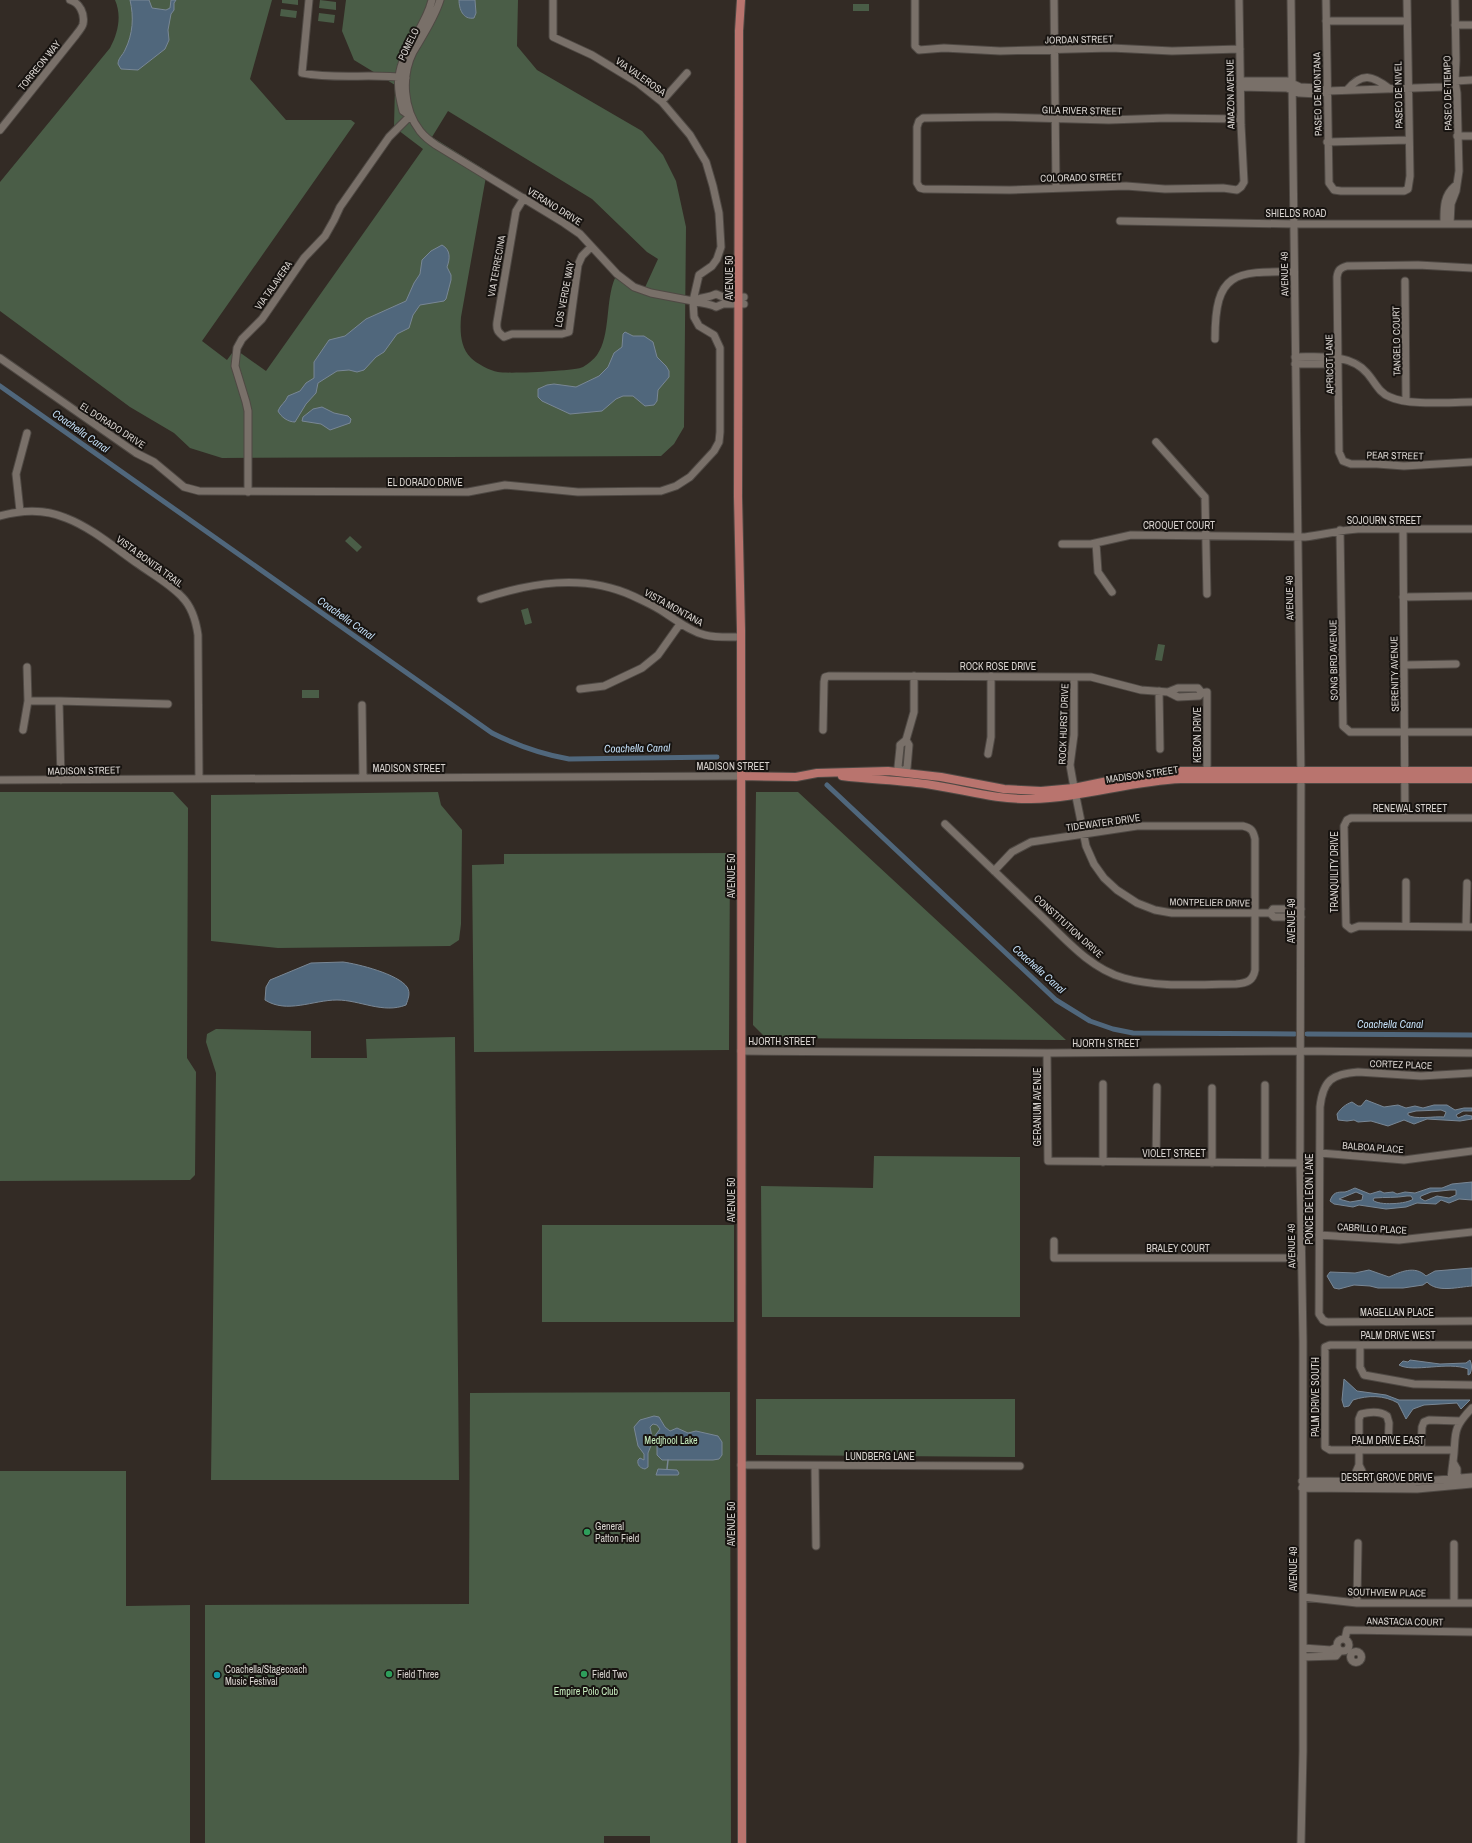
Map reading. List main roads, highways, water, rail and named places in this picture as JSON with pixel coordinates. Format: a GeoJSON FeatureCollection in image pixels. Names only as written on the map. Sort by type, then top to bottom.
{"type":"FeatureCollection","features":[{"type":"Feature","properties":{"kind":"main road","name":"AVENUE 50"},"geometry":{"type":"LineString","coordinates":[[742,0],[739,31],[741,300],[738,497],[741,557],[742,637],[742,1843]]}},
{"type":"Feature","properties":{"kind":"main road","name":"MADISON STREET"},"geometry":{"type":"LineString","coordinates":[[741,776],[796,777],[817,773],[902,771],[1015,790],[1075,792]]}},
{"type":"Feature","properties":{"kind":"main road","name":"MADISON STREET"},"geometry":{"type":"LineString","coordinates":[[817,773],[927,784],[1008,799],[1049,798],[1146,774],[1405,775],[1472,771]]}},
{"type":"Feature","properties":{"kind":"main road","name":"MADISON STREET"},"geometry":{"type":"LineString","coordinates":[[1405,775],[1472,779]]}},
{"type":"Feature","properties":{"kind":"water"},"geometry":{"type":"Polygon","coordinates":[[[130,0],[149,0],[152,8],[166,10],[170,8],[171,0],[176,0],[174,3],[174,10],[171,14],[168,30],[169,40],[165,49],[138,70],[121,69],[118,64],[130,38],[132,13],[130,0]]]}},
{"type":"Feature","properties":{"kind":"water"},"geometry":{"type":"Polygon","coordinates":[[[459,0],[475,0],[476,13],[474,18],[464,16],[459,0]]]}},
{"type":"Feature","properties":{"kind":"water"},"geometry":{"type":"Polygon","coordinates":[[[442,245],[448,252],[449,261],[447,267],[451,275],[446,299],[444,301],[420,305],[413,315],[409,328],[397,334],[384,352],[376,357],[364,370],[357,372],[349,370],[337,371],[318,383],[316,393],[306,404],[295,422],[287,420],[283,417],[278,411],[279,409],[288,396],[300,391],[306,383],[314,378],[314,362],[329,340],[345,336],[366,319],[406,301],[420,274],[422,260],[431,251],[442,245]]]}},
{"type":"Feature","properties":{"kind":"water"},"geometry":{"type":"Polygon","coordinates":[[[625,332],[633,336],[644,336],[653,342],[657,357],[669,371],[669,377],[658,390],[657,401],[654,405],[645,406],[633,396],[623,396],[616,399],[602,411],[570,414],[542,401],[538,397],[538,389],[547,385],[554,384],[576,387],[599,376],[608,367],[614,353],[622,347],[623,334],[625,332]]]}},
{"type":"Feature","properties":{"kind":"water"},"geometry":{"type":"Polygon","coordinates":[[[322,407],[334,413],[348,416],[351,419],[350,423],[330,430],[321,424],[302,421],[303,417],[313,409],[322,407]]]}},
{"type":"Feature","properties":{"kind":"water"},"geometry":{"type":"Polygon","coordinates":[[[343,962],[377,970],[402,982],[407,987],[409,992],[406,1005],[389,1008],[337,1000],[282,1006],[265,1000],[266,987],[270,980],[311,963],[343,962]]]}},
{"type":"Feature","properties":{"kind":"water"},"geometry":{"type":"Polygon","coordinates":[[[1366,1100],[1384,1107],[1398,1105],[1406,1108],[1415,1106],[1423,1108],[1434,1105],[1447,1105],[1455,1110],[1472,1108],[1472,1111],[1463,1111],[1456,1115],[1458,1118],[1466,1115],[1472,1116],[1472,1119],[1460,1121],[1427,1119],[1414,1124],[1404,1120],[1388,1126],[1371,1121],[1358,1122],[1354,1120],[1338,1120],[1337,1114],[1346,1105],[1352,1102],[1358,1106],[1361,1106],[1366,1100]],[[1441,1110],[1416,1111],[1408,1113],[1408,1115],[1420,1118],[1444,1117],[1446,1112],[1441,1110]]]}},
{"type":"Feature","properties":{"kind":"water"},"geometry":{"type":"Polygon","coordinates":[[[1472,1182],[1472,1200],[1459,1199],[1449,1203],[1441,1200],[1436,1204],[1417,1203],[1406,1207],[1386,1209],[1359,1205],[1353,1207],[1334,1204],[1330,1201],[1332,1196],[1336,1193],[1345,1192],[1355,1188],[1370,1194],[1380,1191],[1384,1193],[1393,1192],[1397,1194],[1405,1192],[1415,1193],[1430,1188],[1442,1188],[1452,1184],[1472,1182]],[[1456,1190],[1431,1192],[1421,1196],[1420,1198],[1425,1201],[1437,1196],[1449,1198],[1456,1195],[1456,1190]],[[1356,1192],[1339,1199],[1350,1202],[1362,1200],[1363,1195],[1356,1192]],[[1411,1196],[1374,1198],[1373,1200],[1376,1202],[1393,1204],[1410,1201],[1413,1199],[1411,1196]]]}},
{"type":"Feature","properties":{"kind":"water"},"geometry":{"type":"Polygon","coordinates":[[[1472,1268],[1472,1286],[1448,1288],[1436,1287],[1427,1282],[1423,1285],[1403,1288],[1378,1288],[1354,1285],[1339,1289],[1334,1288],[1327,1276],[1330,1272],[1355,1273],[1369,1270],[1389,1277],[1412,1270],[1426,1276],[1435,1271],[1472,1268]]]}},
{"type":"Feature","properties":{"kind":"water"},"geometry":{"type":"Polygon","coordinates":[[[1410,1360],[1440,1364],[1466,1363],[1470,1360],[1471,1371],[1468,1375],[1468,1369],[1460,1367],[1441,1366],[1413,1368],[1399,1365],[1403,1361],[1408,1362],[1410,1360]]]}},
{"type":"Feature","properties":{"kind":"water"},"geometry":{"type":"Polygon","coordinates":[[[1344,1379],[1357,1391],[1386,1395],[1399,1400],[1470,1400],[1461,1409],[1457,1403],[1424,1405],[1413,1409],[1406,1419],[1398,1403],[1382,1397],[1359,1398],[1353,1400],[1349,1406],[1344,1407],[1342,1400],[1344,1379]]]}},
{"type":"Feature","properties":{"kind":"water"},"geometry":{"type":"Polygon","coordinates":[[[654,1416],[659,1417],[665,1427],[670,1431],[677,1428],[688,1433],[696,1431],[718,1436],[722,1442],[722,1455],[719,1459],[713,1460],[662,1460],[657,1455],[657,1444],[652,1443],[648,1453],[648,1467],[645,1469],[642,1468],[638,1465],[638,1460],[640,1458],[644,1460],[644,1454],[638,1446],[634,1427],[640,1420],[654,1416]],[[653,1424],[650,1427],[652,1437],[654,1437],[660,1429],[657,1425],[653,1424]]]}},
{"type":"Feature","properties":{"kind":"water"},"geometry":{"type":"Polygon","coordinates":[[[658,1469],[677,1470],[679,1473],[678,1475],[656,1475],[658,1469]]]}},
{"type":"Feature","properties":{"kind":"waterway","name":"Coachella Canal"},"geometry":{"type":"LineString","coordinates":[[0,386],[492,733],[529,749],[548,755],[569,759],[717,757]]}},
{"type":"Feature","properties":{"kind":"waterway","name":"Coachella Canal"},"geometry":{"type":"LineString","coordinates":[[827,785],[1056,1000],[1090,1021],[1113,1029],[1133,1033],[1295,1034]]}},
{"type":"Feature","properties":{"kind":"waterway","name":"Coachella Canal"},"geometry":{"type":"LineString","coordinates":[[1307,1034],[1472,1035]]}},
{"type":"Feature","properties":{"kind":"waterway"},"geometry":{"type":"LineString","coordinates":[[667,1469],[668,1460]]}},
{"type":"Feature","properties":{"kind":"place","name":"General Patton Field"},"geometry":{"type":"Point","coordinates":[587,1532]}},
{"type":"Feature","properties":{"kind":"place","name":"Field Three"},"geometry":{"type":"Point","coordinates":[389,1674]}},
{"type":"Feature","properties":{"kind":"place","name":"Field Two"},"geometry":{"type":"Point","coordinates":[584,1674]}},
{"type":"Feature","properties":{"kind":"place","name":"Coachella/Stagecoach Music Festival"},"geometry":{"type":"Point","coordinates":[217,1675]}},
{"type":"Feature","properties":{"kind":"park label","name":"Medjhool Lake"},"geometry":{"type":"Point","coordinates":[671,1440]}},
{"type":"Feature","properties":{"kind":"park label","name":"Empire Polo Club"},"geometry":{"type":"Point","coordinates":[586,1691]}}]}
